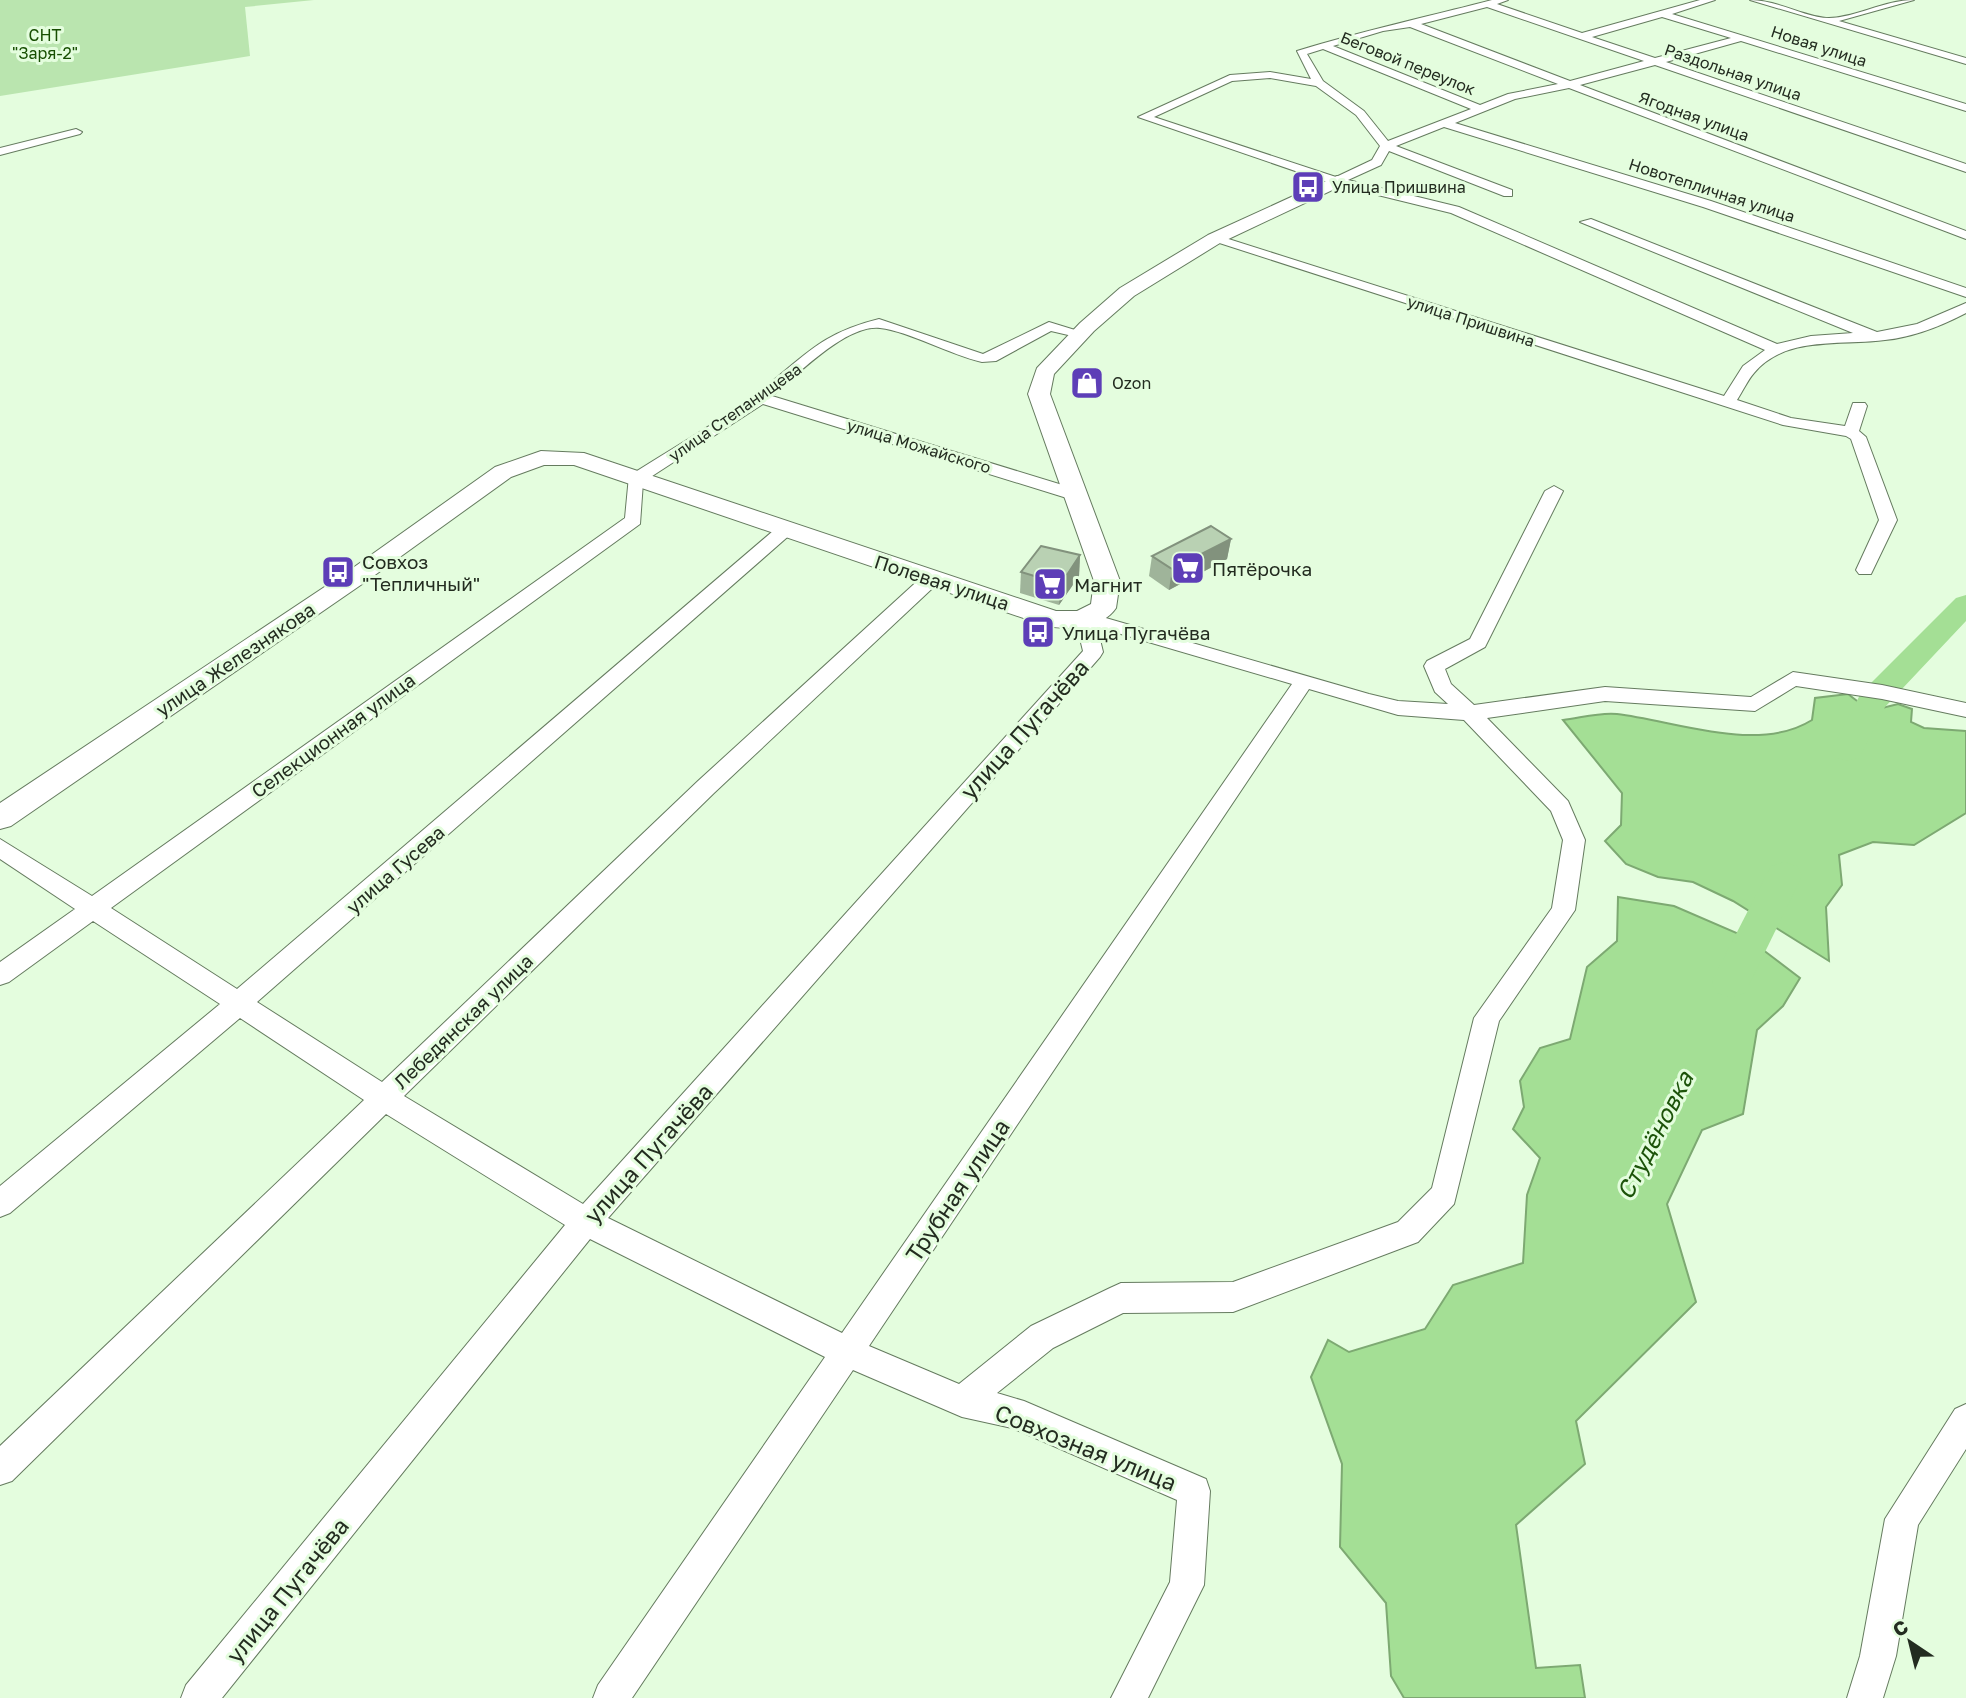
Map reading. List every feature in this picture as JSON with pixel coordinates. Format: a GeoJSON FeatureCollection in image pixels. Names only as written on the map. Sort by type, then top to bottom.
{"type":"FeatureCollection","features":[{"type":"Feature","properties":{"kind":"street"},"geometry":{"type":"LineString","coordinates":[[1503,0],[1410,24],[1382,28],[1301,53],[1319,83],[1360,113],[1386,146],[1508,193]]}},
{"type":"Feature","properties":{"kind":"street"},"geometry":{"type":"LineString","coordinates":[[1580,37],[1710,0]]}},
{"type":"Feature","properties":{"kind":"street"},"geometry":{"type":"LineString","coordinates":[[1755,0],[1966,61]]}},
{"type":"Feature","properties":{"kind":"street"},"geometry":{"type":"LineString","coordinates":[[1830,21],[1909,0]]}},
{"type":"Feature","properties":{"kind":"street","name":"Раздольная улица"},"geometry":{"type":"LineString","coordinates":[[1490,5],[1966,168]]}},
{"type":"Feature","properties":{"kind":"street","name":"Новая улица"},"geometry":{"type":"LineString","coordinates":[[1663,14],[1966,108]]}},
{"type":"Feature","properties":{"kind":"street","name":"Ягодная улица"},"geometry":{"type":"LineString","coordinates":[[1410,24],[1966,235]]}},
{"type":"Feature","properties":{"kind":"street"},"geometry":{"type":"LineString","coordinates":[[1085,618],[1102,608],[1107,581],[1039,394],[1044,372],[1127,292],[1214,239],[1377,162],[1386,146],[1512,96],[1655,63],[1743,38]]}},
{"type":"Feature","properties":{"kind":"street","name":"Беговой переулок"},"geometry":{"type":"LineString","coordinates":[[1326,47],[1479,108]]}},
{"type":"Feature","properties":{"kind":"street"},"geometry":{"type":"LineString","coordinates":[[1948,54],[1966,50]]}},
{"type":"Feature","properties":{"kind":"street"},"geometry":{"type":"LineString","coordinates":[[1319,83],[1270,75],[1230,78],[1144,117],[1337,181],[1455,210],[1777,350]]}},
{"type":"Feature","properties":{"kind":"street","name":"Новотепличная улица"},"geometry":{"type":"LineString","coordinates":[[1447,124],[1546,152],[1966,293]]}},
{"type":"Feature","properties":{"kind":"street"},"geometry":{"type":"LineString","coordinates":[[0,152],[76,132]]}},
{"type":"Feature","properties":{"kind":"street"},"geometry":{"type":"LineString","coordinates":[[1586,222],[1875,337]]}},
{"type":"Feature","properties":{"kind":"street","name":"улица Пришвина"},"geometry":{"type":"LineString","coordinates":[[1214,239],[1728,402]]}},
{"type":"Feature","properties":{"kind":"street"},"geometry":{"type":"LineString","coordinates":[[1866,570],[1888,520],[1858,437],[1851,432],[1788,422],[1728,402],[1751,366],[1777,350],[1829,336],[1875,337],[1925,328],[1966,307]]}},
{"type":"Feature","properties":{"kind":"street","name":"улица Степанищева"},"geometry":{"type":"LineString","coordinates":[[635,480],[761,398],[824,345],[870,323],[879,323],[982,358],[990,358],[1049,326],[1081,334]]}},
{"type":"Feature","properties":{"kind":"street","name":"улица Можайского"},"geometry":{"type":"LineString","coordinates":[[761,398],[1076,495]]}},
{"type":"Feature","properties":{"kind":"street"},"geometry":{"type":"LineString","coordinates":[[1851,432],[1859,406]]}},
{"type":"Feature","properties":{"kind":"street","name":"Полевая улица"},"geometry":{"type":"LineString","coordinates":[[541,458],[576,458],[1053,619],[1073,621],[1085,618],[1220,654],[1304,682],[1398,708],[1470,713]]}},
{"type":"Feature","properties":{"kind":"street","name":"улица Железнякова"},"geometry":{"type":"LineString","coordinates":[[0,818],[359,575],[503,472],[541,458]]}},
{"type":"Feature","properties":{"kind":"street","name":"Селекционная улица"},"geometry":{"type":"LineString","coordinates":[[0,975],[634,520],[635,480]]}},
{"type":"Feature","properties":{"kind":"street","name":"Совхозная улица"},"geometry":{"type":"LineString","coordinates":[[962,1401],[1042,1337],[1121,1298],[1233,1297],[1408,1232],[1444,1195],[1487,1018],[1563,910],[1574,840],[1560,807],[1442,687],[1434,666],[1478,643],[1554,491]]}},
{"type":"Feature","properties":{"kind":"street","name":"улица Гусева"},"geometry":{"type":"LineString","coordinates":[[0,1204],[238,1004],[786,529]]}},
{"type":"Feature","properties":{"kind":"street","name":"Лебедянская улица"},"geometry":{"type":"LineString","coordinates":[[0,1469],[706,787],[931,579]]}},
{"type":"Feature","properties":{"kind":"street","name":"улица Пугачёва"},"geometry":{"type":"LineString","coordinates":[[199,1698],[586,1222],[1093,652],[1085,618]]}},
{"type":"Feature","properties":{"kind":"street"},"geometry":{"type":"LineString","coordinates":[[1470,713],[1605,694],[1755,705],[1793,679],[1882,692],[1966,710]]}},
{"type":"Feature","properties":{"kind":"street","name":"Трубная улица"},"geometry":{"type":"LineString","coordinates":[[611,1698],[1304,682]]}},
{"type":"Feature","properties":{"kind":"street"},"geometry":{"type":"LineString","coordinates":[[0,848],[384,1098],[586,1222],[847,1352],[962,1401]]}},
{"type":"Feature","properties":{"kind":"street","name":"Совхозная улица"},"geometry":{"type":"LineString","coordinates":[[962,1401],[1013,1412],[1194,1491],[1187,1585],[1129,1698]]}},
{"type":"Feature","properties":{"kind":"street"},"geometry":{"type":"LineString","coordinates":[[1865,1698],[1878,1656],[1902,1520],[1966,1420]]}},
{"type":"Feature","properties":{"kind":"green space","name":"СНТ \"Заря-2\""},"geometry":{"type":"Polygon","coordinates":[[[0,0],[314,0],[245,7],[250,56],[0,96],[0,0]]]}},
{"type":"Feature","properties":{"kind":"water"},"geometry":{"type":"Polygon","coordinates":[[[1848,694],[1870,711],[1898,704],[1912,709],[1911,722],[1924,728],[1966,731],[1966,813],[1914,845],[1873,842],[1839,855],[1842,885],[1826,907],[1829,961],[1733,901],[1693,882],[1658,877],[1626,864],[1605,841],[1621,825],[1622,793],[1563,720],[1597,714],[1617,714],[1716,732],[1767,734],[1791,730],[1812,720],[1815,698],[1848,694]]]}},
{"type":"Feature","properties":{"kind":"water"},"geometry":{"type":"Polygon","coordinates":[[[1618,897],[1674,906],[1746,937],[1800,978],[1783,1006],[1757,1030],[1743,1114],[1702,1130],[1667,1204],[1696,1302],[1576,1421],[1585,1464],[1516,1525],[1536,1668],[1580,1665],[1585,1698],[1404,1698],[1391,1676],[1386,1603],[1340,1547],[1342,1464],[1311,1377],[1328,1340],[1349,1352],[1425,1329],[1453,1285],[1523,1263],[1527,1195],[1540,1158],[1513,1129],[1524,1107],[1520,1081],[1540,1048],[1570,1039],[1587,967],[1617,941],[1618,897]]]}},
{"type":"Feature","properties":{"kind":"building"},"geometry":{"type":"Polygon","coordinates":[[[1211,526],[1231,539],[1172,569],[1152,556],[1211,526]]]}},
{"type":"Feature","properties":{"kind":"building"},"geometry":{"type":"Polygon","coordinates":[[[1041,546],[1080,555],[1061,584],[1021,572],[1041,546]]]}},
{"type":"Feature","properties":{"kind":"waterway","name":"Студёновка"},"geometry":{"type":"LineString","coordinates":[[1847,750],[1872,701],[1966,604]]}},
{"type":"Feature","properties":{"kind":"waterway","name":"Студёновка"},"geometry":{"type":"LineString","coordinates":[[1731,982],[1784,876]]}},
{"type":"Feature","properties":{"kind":"place","name":"Улица Пришвина"},"geometry":{"type":"Point","coordinates":[1308,187]}},
{"type":"Feature","properties":{"kind":"place","name":"Ozon"},"geometry":{"type":"Point","coordinates":[1087,383]}},
{"type":"Feature","properties":{"kind":"place","name":"Пятёрочка"},"geometry":{"type":"Point","coordinates":[1188,568]}},
{"type":"Feature","properties":{"kind":"place","name":"Совхоз \"Тепличный\""},"geometry":{"type":"Point","coordinates":[338,572]}},
{"type":"Feature","properties":{"kind":"place","name":"Магнит"},"geometry":{"type":"Point","coordinates":[1050,584]}},
{"type":"Feature","properties":{"kind":"place","name":"Улица Пугачёва"},"geometry":{"type":"Point","coordinates":[1038,632]}}]}
